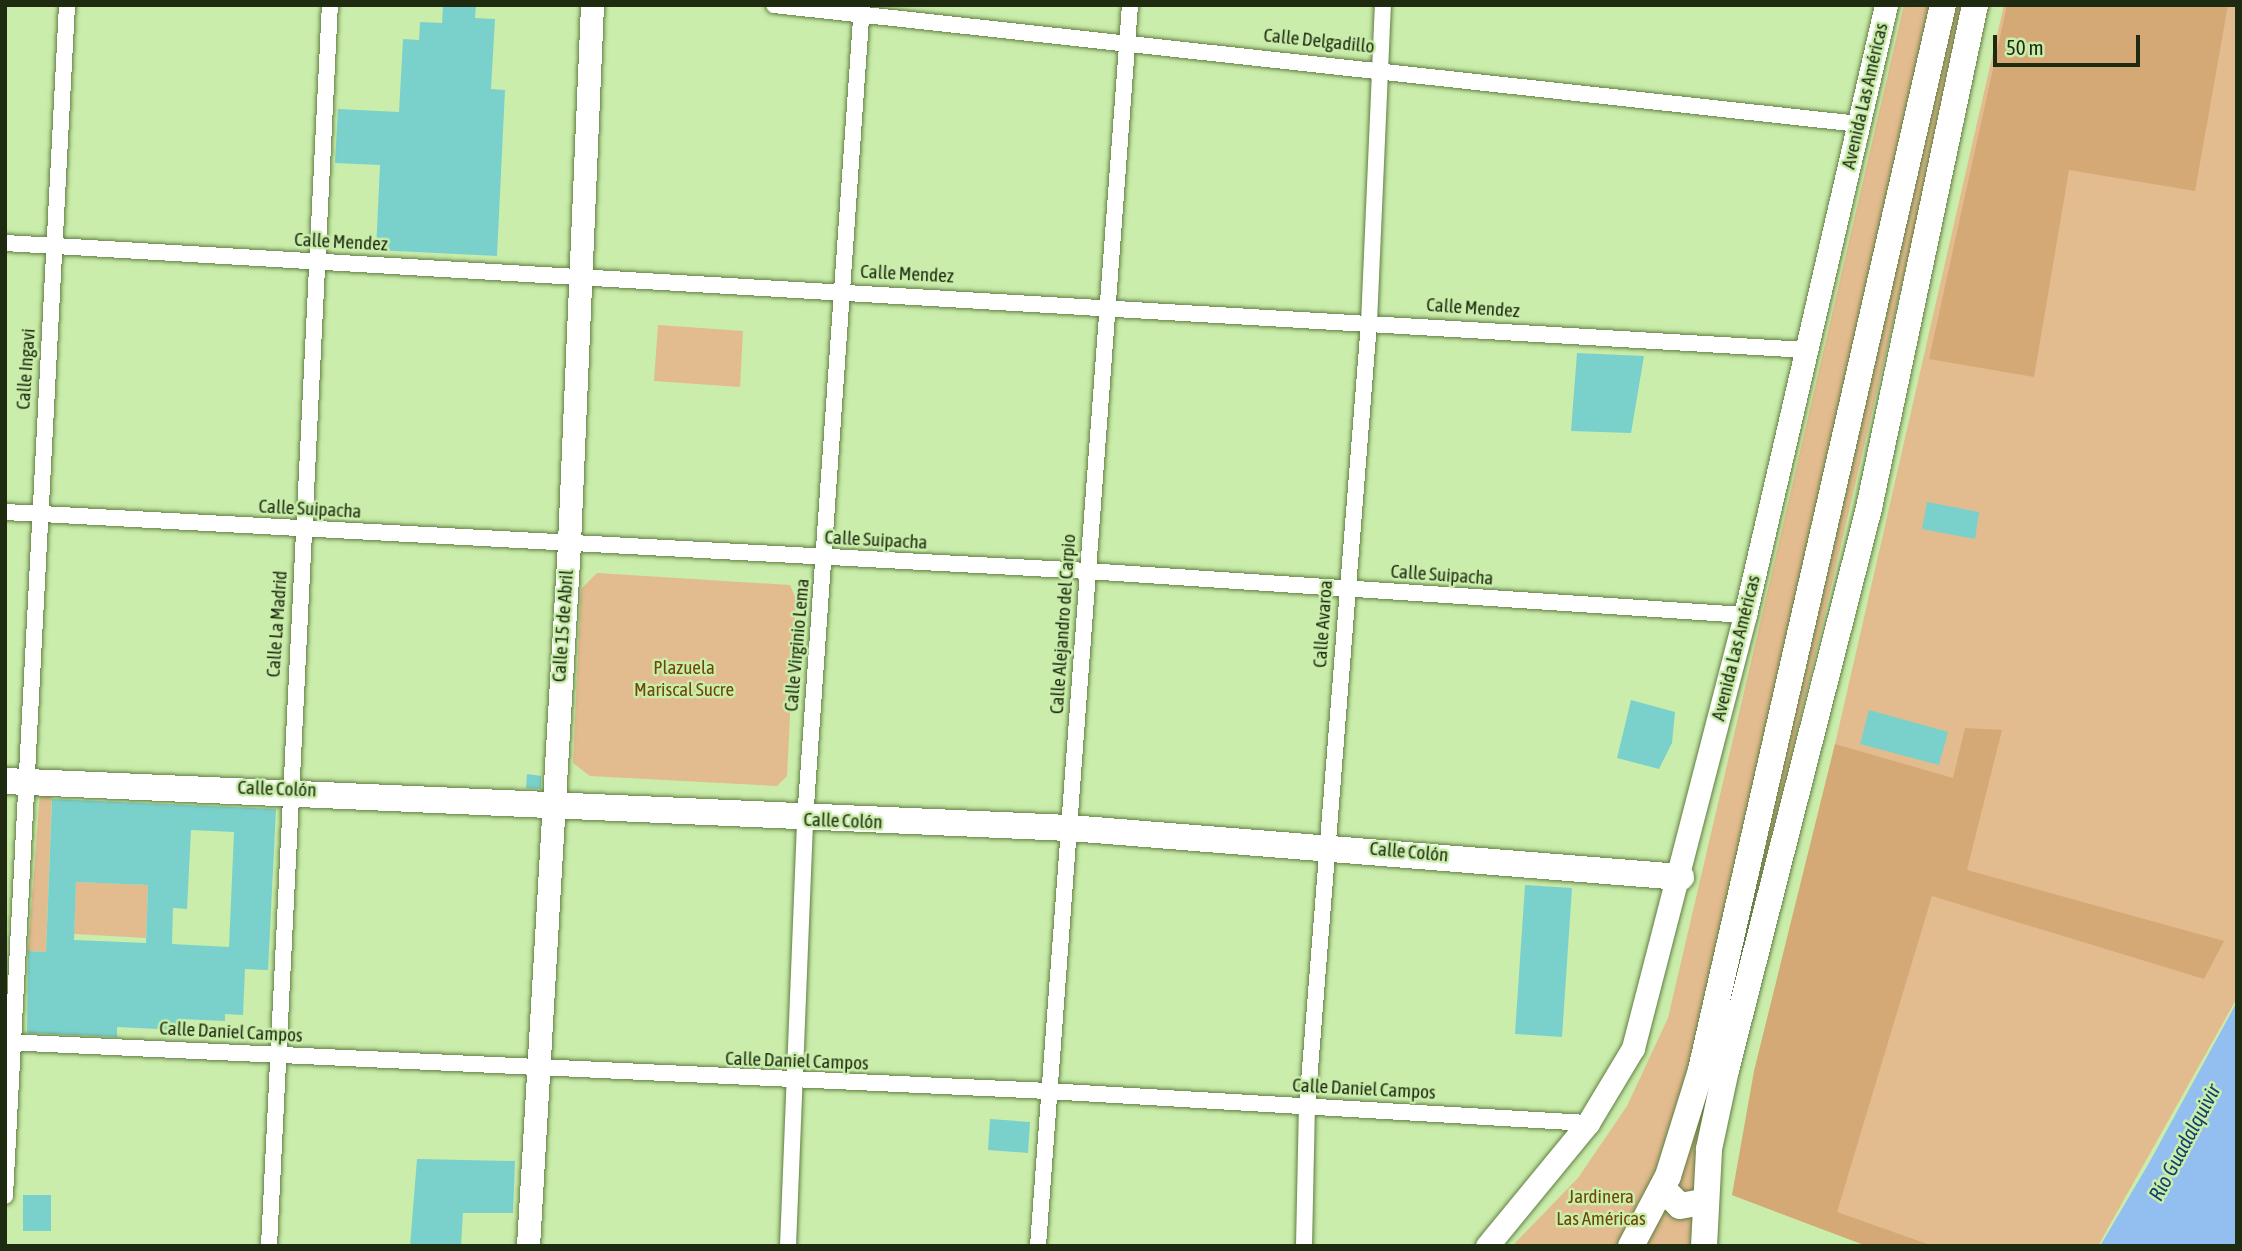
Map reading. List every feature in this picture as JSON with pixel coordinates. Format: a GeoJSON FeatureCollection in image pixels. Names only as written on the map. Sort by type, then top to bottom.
{"type":"FeatureCollection","features":[{"type":"Feature","properties":{"kind":"main road"},"geometry":{"type":"LineString","coordinates":[[1631,1246],[1662,1188],[1701,1070],[1943,5]]}},
{"type":"Feature","properties":{"kind":"main road"},"geometry":{"type":"LineString","coordinates":[[1704,1246],[1703,1202],[1726,1070],[1869,508],[1975,5]]}},
{"type":"Feature","properties":{"kind":"main road","name":"Calle Colón"},"geometry":{"type":"LineString","coordinates":[[15,781],[288,789],[550,801],[805,820],[1070,828],[1329,845],[1681,877]]}},
{"type":"Feature","properties":{"kind":"main road"},"geometry":{"type":"LineString","coordinates":[[1662,1188],[1680,1206],[1703,1202]]}},
{"type":"Feature","properties":{"kind":"street","name":"Calle Ingavi"},"geometry":{"type":"LineString","coordinates":[[5,1196],[15,781],[38,514],[67,5]]}},
{"type":"Feature","properties":{"kind":"street","name":"Calle La Madrid"},"geometry":{"type":"LineString","coordinates":[[269,1246],[288,789],[304,530],[330,5]]}},
{"type":"Feature","properties":{"kind":"street","name":"Calle 15 de Abril"},"geometry":{"type":"LineString","coordinates":[[528,1246],[550,801],[569,543],[592,5]]}},
{"type":"Feature","properties":{"kind":"street","name":"Calle Delgadillo"},"geometry":{"type":"LineString","coordinates":[[774,5],[862,11],[1859,124]]}},
{"type":"Feature","properties":{"kind":"street","name":"Calle Alejandro del Carpio"},"geometry":{"type":"LineString","coordinates":[[1038,1246],[1047,1091],[1070,828],[1130,5]]}},
{"type":"Feature","properties":{"kind":"street","name":"Calle Avaroa"},"geometry":{"type":"LineString","coordinates":[[1304,1246],[1307,1107],[1369,323],[1378,69],[1383,5]]}},
{"type":"Feature","properties":{"kind":"street","name":"Avenida Las Américas"},"geometry":{"type":"LineString","coordinates":[[1488,1246],[1588,1123],[1633,1048],[1681,877],[1745,615],[1886,5]]}},
{"type":"Feature","properties":{"kind":"street","name":"Calle Virginio Lema"},"geometry":{"type":"LineString","coordinates":[[788,1246],[798,1083],[805,820],[862,11]]}},
{"type":"Feature","properties":{"kind":"street","name":"Calle Mendez"},"geometry":{"type":"LineString","coordinates":[[5,243],[1109,306],[1806,350]]}},
{"type":"Feature","properties":{"kind":"street","name":"Calle Suipacha"},"geometry":{"type":"LineString","coordinates":[[5,512],[825,559],[1087,571],[1745,615]]}},
{"type":"Feature","properties":{"kind":"street","name":"Calle Daniel Campos"},"geometry":{"type":"LineString","coordinates":[[8,1042],[798,1083],[1047,1091],[1588,1123]]}},
{"type":"Feature","properties":{"kind":"green space","name":"Jardinera Las Américas"},"geometry":{"type":"Polygon","coordinates":[[[1904,5],[1934,5],[1675,1129],[1621,1246],[1512,1246],[1578,1178],[1627,1106],[1668,1018],[1904,5]]]}},
{"type":"Feature","properties":{"kind":"green space","name":"Jardinera Las Américas"},"geometry":{"type":"Polygon","coordinates":[[[1953,5],[1966,5],[1942,113],[1759,896],[1698,1189],[1684,1199],[1674,1186],[1953,5]]]}},
{"type":"Feature","properties":{"kind":"green space"},"geometry":{"type":"Polygon","coordinates":[[[2004,5],[2237,5],[2237,998],[2098,1246],[1867,1246],[1732,1195],[2004,5]]]}},
{"type":"Feature","properties":{"kind":"green space"},"geometry":{"type":"Polygon","coordinates":[[[658,325],[743,331],[740,387],[654,381],[658,325]]]}},
{"type":"Feature","properties":{"kind":"green space","name":"Plazuela Mariscal Sucre"},"geometry":{"type":"Polygon","coordinates":[[[597,573],[790,585],[796,599],[787,776],[777,786],[590,776],[573,763],[581,589],[597,573]]]}},
{"type":"Feature","properties":{"kind":"green space"},"geometry":{"type":"Polygon","coordinates":[[[40,793],[52,793],[46,952],[28,951],[40,793]]]}},
{"type":"Feature","properties":{"kind":"green space"},"geometry":{"type":"Polygon","coordinates":[[[76,882],[148,885],[146,938],[74,934],[76,882]]]}},
{"type":"Feature","properties":{"kind":"green space","name":"Jardinera Las Américas"},"geometry":{"type":"Polygon","coordinates":[[[1664,1208],[1693,1216],[1693,1246],[1646,1246],[1664,1208]]]}},
{"type":"Feature","properties":{"kind":"shaded area"},"geometry":{"type":"Polygon","coordinates":[[[2007,5],[2228,5],[2195,191],[2069,170],[2034,377],[1929,359],[2007,5]]]}},
{"type":"Feature","properties":{"kind":"shaded area"},"geometry":{"type":"Polygon","coordinates":[[[1965,728],[2002,730],[1967,870],[2224,941],[2204,979],[1932,896],[1837,1212],[1933,1246],[1867,1246],[1732,1195],[1754,1071],[1835,744],[1953,778],[1965,728]]]}},
{"type":"Feature","properties":{"kind":"water","name":"Río Guadalquivir"},"geometry":{"type":"Polygon","coordinates":[[[2237,1002],[2237,1246],[2100,1246],[2149,1163],[2237,1002]]]}},
{"type":"Feature","properties":{"kind":"building"},"geometry":{"type":"Polygon","coordinates":[[[443,5],[476,5],[475,18],[495,19],[491,89],[505,90],[497,256],[376,250],[380,165],[335,163],[338,109],[399,112],[403,39],[419,40],[420,22],[442,23],[443,5]]]}},
{"type":"Feature","properties":{"kind":"building"},"geometry":{"type":"Polygon","coordinates":[[[1577,353],[1644,356],[1631,433],[1571,431],[1577,353]]]}},
{"type":"Feature","properties":{"kind":"building"},"geometry":{"type":"Polygon","coordinates":[[[1927,502],[1979,512],[1975,539],[1922,529],[1927,502]]]}},
{"type":"Feature","properties":{"kind":"building"},"geometry":{"type":"Polygon","coordinates":[[[1631,700],[1675,712],[1672,743],[1659,769],[1617,758],[1631,700]]]}},
{"type":"Feature","properties":{"kind":"building"},"geometry":{"type":"Polygon","coordinates":[[[1869,710],[1948,732],[1939,765],[1860,744],[1869,710]]]}},
{"type":"Feature","properties":{"kind":"building"},"geometry":{"type":"Polygon","coordinates":[[[527,774],[541,776],[541,789],[526,788],[527,774]]]}},
{"type":"Feature","properties":{"kind":"building"},"geometry":{"type":"Polygon","coordinates":[[[52,799],[276,809],[268,970],[245,969],[243,1015],[225,1014],[225,1021],[179,1019],[178,1030],[117,1027],[117,1037],[27,1033],[28,951],[46,952],[52,799]],[[191,830],[187,909],[173,908],[172,944],[229,947],[234,832],[191,830]],[[76,882],[74,940],[146,943],[148,885],[76,882]]]}},
{"type":"Feature","properties":{"kind":"building"},"geometry":{"type":"Polygon","coordinates":[[[1525,885],[1572,888],[1562,1037],[1515,1034],[1525,885]]]}},
{"type":"Feature","properties":{"kind":"building"},"geometry":{"type":"Polygon","coordinates":[[[990,1119],[1030,1122],[1028,1153],[988,1150],[990,1119]]]}},
{"type":"Feature","properties":{"kind":"building"},"geometry":{"type":"Polygon","coordinates":[[[417,1159],[515,1161],[513,1213],[463,1213],[461,1246],[410,1246],[417,1159]]]}},
{"type":"Feature","properties":{"kind":"building"},"geometry":{"type":"Polygon","coordinates":[[[23,1195],[51,1195],[51,1231],[23,1231],[23,1195]]]}}]}
